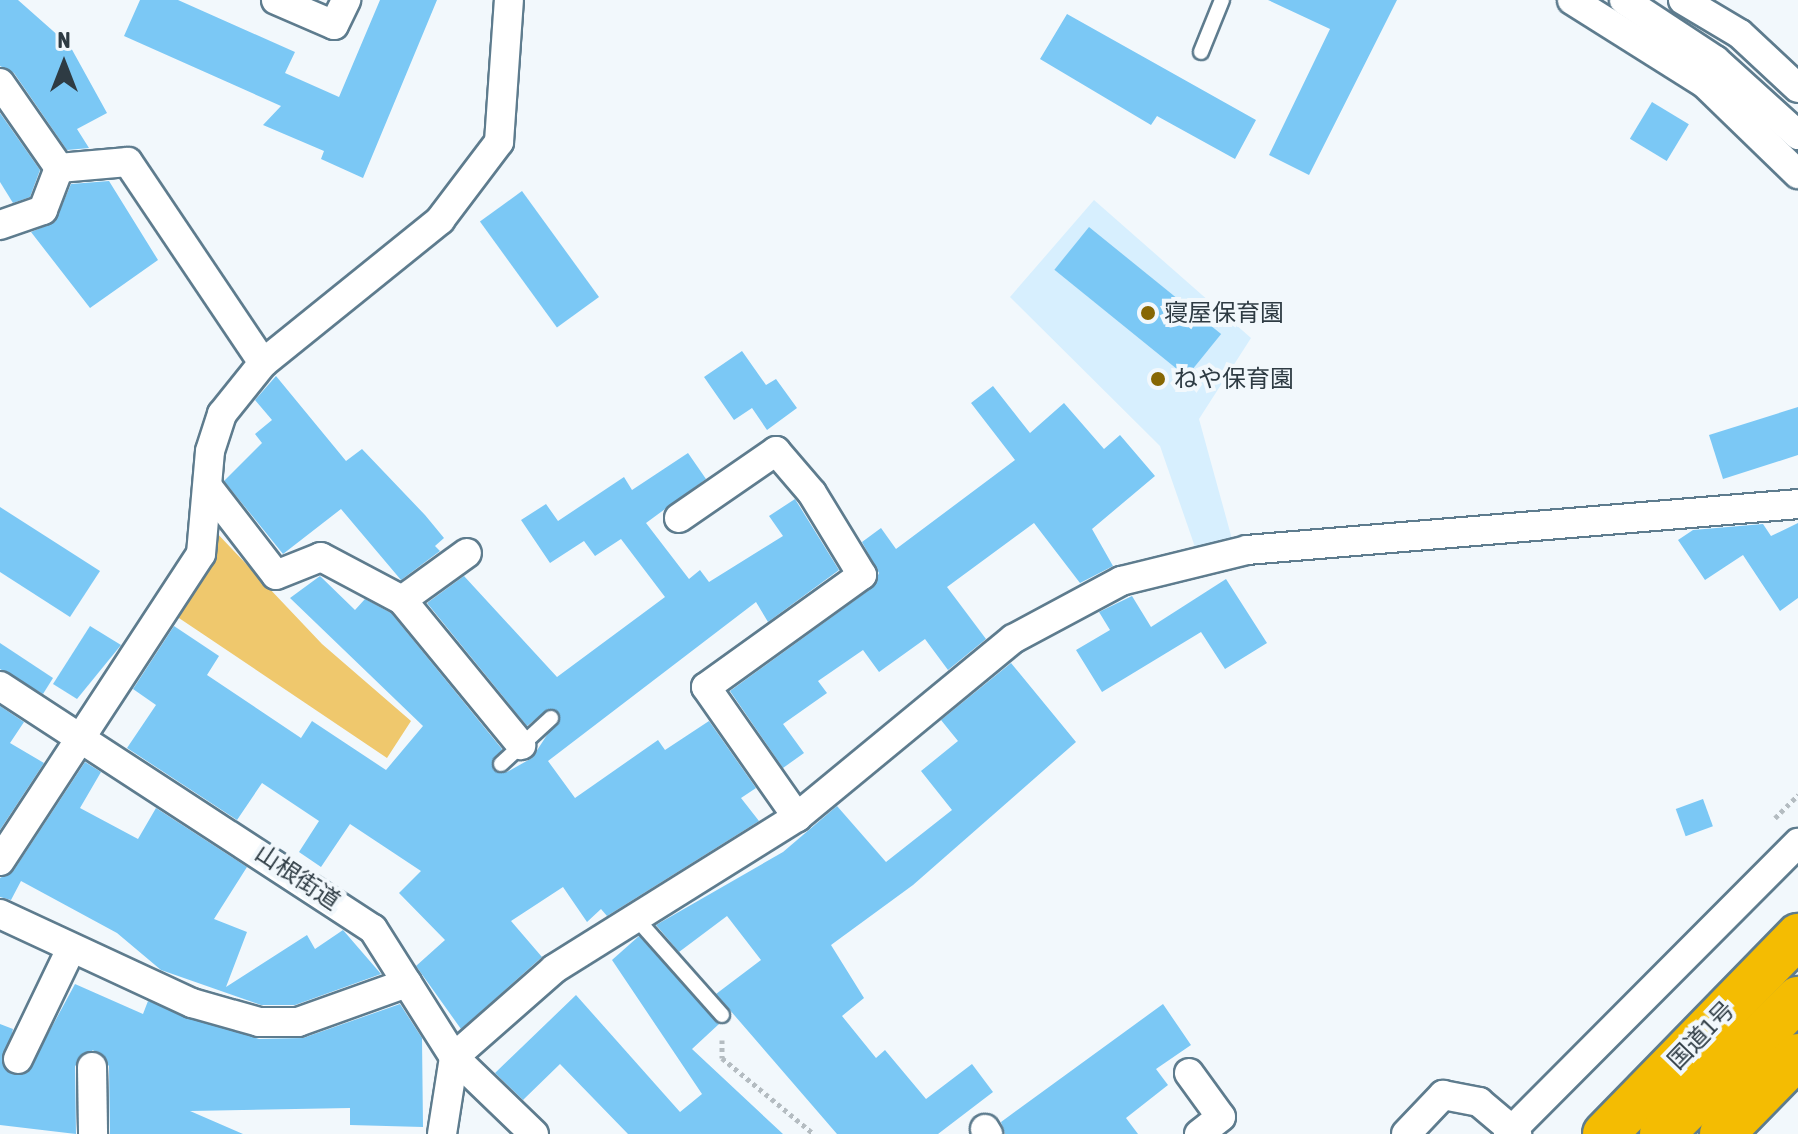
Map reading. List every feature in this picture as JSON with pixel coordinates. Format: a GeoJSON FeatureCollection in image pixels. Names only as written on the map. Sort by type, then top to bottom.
{"type":"FeatureCollection","features":[{"type":"Feature","properties":{"kind":"highway","name":"国道1号"},"geometry":{"type":"LineString","coordinates":[[1605,1134],[1798,936]]}},
{"type":"Feature","properties":{"kind":"highway"},"geometry":{"type":"LineString","coordinates":[[1662,1134],[1798,999]]}},
{"type":"Feature","properties":{"kind":"highway"},"geometry":{"type":"LineString","coordinates":[[1722,1134],[1798,1056]]}},
{"type":"Feature","properties":{"kind":"street"},"geometry":{"type":"LineString","coordinates":[[276,0],[334,25],[346,0]]}},
{"type":"Feature","properties":{"kind":"street"},"geometry":{"type":"LineString","coordinates":[[0,861],[78,736],[201,554],[208,487],[222,414],[263,363],[440,220],[499,142],[509,0]]}},
{"type":"Feature","properties":{"kind":"street"},"geometry":{"type":"LineString","coordinates":[[1572,0],[1704,83],[1798,174]]}},
{"type":"Feature","properties":{"kind":"street"},"geometry":{"type":"LineString","coordinates":[[1624,0],[1715,60],[1798,135]]}},
{"type":"Feature","properties":{"kind":"street"},"geometry":{"type":"LineString","coordinates":[[1683,0],[1740,34],[1798,88]]}},
{"type":"Feature","properties":{"kind":"street"},"geometry":{"type":"LineString","coordinates":[[0,83],[59,168]]}},
{"type":"Feature","properties":{"kind":"street"},"geometry":{"type":"LineString","coordinates":[[59,168],[128,162],[263,363]]}},
{"type":"Feature","properties":{"kind":"street"},"geometry":{"type":"LineString","coordinates":[[0,225],[43,210],[59,168]]}},
{"type":"Feature","properties":{"kind":"street"},"geometry":{"type":"LineString","coordinates":[[679,518],[776,451],[812,493],[862,575],[706,687],[797,817]]}},
{"type":"Feature","properties":{"kind":"street"},"geometry":{"type":"LineString","coordinates":[[208,487],[276,575],[321,557],[402,600],[511,754]]}},
{"type":"Feature","properties":{"kind":"street"},"geometry":{"type":"LineString","coordinates":[[442,1134],[454,1057],[554,969],[797,817],[1013,639],[1121,581],[1173,563],[1247,550],[1798,504]]}},
{"type":"Feature","properties":{"kind":"street"},"geometry":{"type":"LineString","coordinates":[[402,600],[467,553]]}},
{"type":"Feature","properties":{"kind":"street","name":"山根街道"},"geometry":{"type":"LineString","coordinates":[[0,686],[373,929],[454,1057],[534,1134]]}},
{"type":"Feature","properties":{"kind":"street"},"geometry":{"type":"LineString","coordinates":[[1406,1134],[1443,1095],[1479,1102],[1512,1132],[1798,843]]}},
{"type":"Feature","properties":{"kind":"street"},"geometry":{"type":"LineString","coordinates":[[0,914],[192,1003],[259,1022],[298,1022],[407,983]]}},
{"type":"Feature","properties":{"kind":"street"},"geometry":{"type":"LineString","coordinates":[[18,1059],[71,949]]}},
{"type":"Feature","properties":{"kind":"street"},"geometry":{"type":"LineString","coordinates":[[92,1067],[93,1134]]}},
{"type":"Feature","properties":{"kind":"street"},"geometry":{"type":"LineString","coordinates":[[1189,1073],[1221,1117],[1199,1134]]}},
{"type":"Feature","properties":{"kind":"lane"},"geometry":{"type":"LineString","coordinates":[[1201,52],[1222,0]]}},
{"type":"Feature","properties":{"kind":"lane"},"geometry":{"type":"LineString","coordinates":[[511,754],[551,718]]}},
{"type":"Feature","properties":{"kind":"lane"},"geometry":{"type":"LineString","coordinates":[[635,917],[722,1015]]}},
{"type":"Feature","properties":{"kind":"path"},"geometry":{"type":"LineString","coordinates":[[722,1015],[722,1058],[814,1134]]}},
{"type":"Feature","properties":{"kind":"shaded area","name":"ねや保育園"},"geometry":{"type":"Polygon","coordinates":[[[1094,200],[1251,338],[1199,419],[1232,539],[1195,547],[1160,446],[1010,297],[1094,200]]]}},
{"type":"Feature","properties":{"kind":"shaded area"},"geometry":{"type":"Polygon","coordinates":[[[213,529],[322,644],[411,721],[387,758],[170,612],[213,529]]]}},
{"type":"Feature","properties":{"kind":"building"},"geometry":{"type":"Polygon","coordinates":[[[0,0],[18,0],[70,46],[107,113],[77,129],[89,148],[67,150],[14,73],[0,66],[0,0]]]}},
{"type":"Feature","properties":{"kind":"building"},"geometry":{"type":"Polygon","coordinates":[[[140,0],[178,0],[295,52],[285,73],[339,97],[380,0],[437,0],[363,178],[321,159],[324,151],[263,125],[281,106],[124,36],[140,0]]]}},
{"type":"Feature","properties":{"kind":"building"},"geometry":{"type":"Polygon","coordinates":[[[1268,0],[1397,0],[1309,175],[1269,155],[1330,29],[1268,0]]]}},
{"type":"Feature","properties":{"kind":"building"},"geometry":{"type":"Polygon","coordinates":[[[1067,14],[1256,120],[1235,159],[1157,116],[1151,125],[1040,59],[1067,14]]]}},
{"type":"Feature","properties":{"kind":"building"},"geometry":{"type":"Polygon","coordinates":[[[1652,102],[1689,124],[1667,161],[1630,139],[1652,102]]]}},
{"type":"Feature","properties":{"kind":"building"},"geometry":{"type":"Polygon","coordinates":[[[0,113],[40,170],[30,197],[13,203],[0,182],[0,113]]]}},
{"type":"Feature","properties":{"kind":"building"},"geometry":{"type":"Polygon","coordinates":[[[109,181],[158,260],[90,308],[31,232],[55,222],[71,184],[109,181]]]}},
{"type":"Feature","properties":{"kind":"building"},"geometry":{"type":"Polygon","coordinates":[[[522,191],[599,297],[557,328],[480,222],[522,191]]]}},
{"type":"Feature","properties":{"kind":"building"},"geometry":{"type":"Polygon","coordinates":[[[1089,227],[1221,334],[1187,377],[1054,270],[1089,227]]]}},
{"type":"Feature","properties":{"kind":"building"},"geometry":{"type":"Polygon","coordinates":[[[742,351],[766,385],[776,379],[797,408],[767,430],[752,408],[734,420],[704,377],[742,351]]]}},
{"type":"Feature","properties":{"kind":"building"},"geometry":{"type":"Polygon","coordinates":[[[276,376],[346,461],[362,449],[425,515],[444,538],[435,546],[440,551],[401,580],[341,509],[283,554],[224,481],[262,443],[255,434],[272,420],[255,400],[276,376]]]}},
{"type":"Feature","properties":{"kind":"building"},"geometry":{"type":"Polygon","coordinates":[[[993,386],[1030,433],[1064,403],[1104,449],[1120,435],[1155,476],[1092,529],[1113,566],[1080,583],[1034,523],[947,587],[986,639],[948,670],[925,639],[879,672],[863,650],[818,681],[827,693],[783,724],[804,753],[783,768],[730,691],[872,588],[879,573],[862,542],[881,528],[896,549],[1015,460],[971,403],[993,386]]]}},
{"type":"Feature","properties":{"kind":"building"},"geometry":{"type":"Polygon","coordinates":[[[1798,407],[1798,455],[1723,479],[1709,435],[1798,407]]]}},
{"type":"Feature","properties":{"kind":"building"},"geometry":{"type":"Polygon","coordinates":[[[688,453],[706,479],[646,523],[689,579],[700,570],[709,582],[783,536],[769,516],[795,499],[839,570],[768,622],[756,602],[548,761],[575,798],[658,740],[665,750],[709,721],[756,788],[741,798],[759,821],[607,916],[601,909],[587,922],[563,887],[511,921],[542,957],[461,1029],[416,966],[445,940],[399,893],[421,871],[350,824],[321,867],[299,852],[319,821],[262,783],[237,820],[127,748],[156,705],[133,689],[174,626],[219,656],[207,675],[301,738],[312,721],[386,770],[423,726],[290,598],[320,576],[355,610],[365,599],[391,613],[502,749],[493,770],[507,772],[532,758],[560,715],[548,709],[527,726],[427,603],[464,576],[557,677],[665,597],[621,539],[595,556],[584,541],[550,563],[521,520],[546,504],[558,521],[624,477],[632,490],[688,453]]]}},
{"type":"Feature","properties":{"kind":"building"},"geometry":{"type":"Polygon","coordinates":[[[0,507],[100,571],[70,617],[0,572],[0,507]]]}},
{"type":"Feature","properties":{"kind":"building"},"geometry":{"type":"Polygon","coordinates":[[[1798,523],[1798,598],[1780,611],[1743,555],[1705,580],[1678,540],[1693,530],[1763,524],[1771,536],[1798,523]]]}},
{"type":"Feature","properties":{"kind":"building"},"geometry":{"type":"Polygon","coordinates":[[[1226,579],[1267,643],[1225,669],[1201,632],[1102,692],[1076,650],[1110,630],[1099,612],[1132,596],[1151,627],[1226,579]]]}},
{"type":"Feature","properties":{"kind":"building"},"geometry":{"type":"Polygon","coordinates":[[[90,626],[121,645],[77,699],[53,684],[90,626]]]}},
{"type":"Feature","properties":{"kind":"building"},"geometry":{"type":"Polygon","coordinates":[[[0,643],[53,678],[43,694],[0,669],[0,643]]]}},
{"type":"Feature","properties":{"kind":"building"},"geometry":{"type":"Polygon","coordinates":[[[1011,663],[1076,742],[913,885],[831,945],[864,998],[842,1016],[876,1058],[885,1050],[926,1099],[972,1064],[993,1092],[938,1134],[837,1134],[716,994],[761,960],[727,916],[679,952],[656,925],[783,852],[837,806],[886,862],[952,810],[921,771],[958,741],[941,720],[1011,663]]]}},
{"type":"Feature","properties":{"kind":"building"},"geometry":{"type":"Polygon","coordinates":[[[0,706],[24,722],[10,743],[44,763],[0,830],[0,706]]]}},
{"type":"Feature","properties":{"kind":"building"},"geometry":{"type":"Polygon","coordinates":[[[85,762],[101,772],[80,808],[138,839],[156,808],[247,867],[214,919],[247,932],[226,987],[307,935],[315,949],[343,930],[381,974],[295,1005],[261,1005],[161,970],[117,933],[21,881],[11,900],[0,897],[0,878],[14,870],[85,762]]]}},
{"type":"Feature","properties":{"kind":"building"},"geometry":{"type":"Polygon","coordinates":[[[1703,799],[1713,826],[1686,836],[1676,809],[1703,799]]]}},
{"type":"Feature","properties":{"kind":"building"},"geometry":{"type":"Polygon","coordinates":[[[639,936],[719,1024],[692,1049],[783,1134],[628,1134],[560,1064],[523,1100],[495,1073],[576,995],[680,1112],[702,1094],[612,960],[639,936]]]}},
{"type":"Feature","properties":{"kind":"building"},"geometry":{"type":"Polygon","coordinates":[[[75,984],[143,1014],[148,1001],[259,1039],[303,1038],[400,1004],[422,1038],[423,1127],[350,1125],[350,1108],[190,1111],[243,1134],[110,1134],[109,1066],[93,1050],[75,1066],[76,1134],[0,1125],[0,1024],[13,1029],[4,1068],[27,1073],[75,984]]]}},
{"type":"Feature","properties":{"kind":"building"},"geometry":{"type":"Polygon","coordinates":[[[1163,1004],[1191,1045],[1156,1069],[1168,1085],[1126,1118],[1138,1134],[1005,1134],[1001,1122],[1163,1004]]]}},
{"type":"Feature","properties":{"kind":"place","name":"寝屋保育園"},"geometry":{"type":"Point","coordinates":[1148,313]}},
{"type":"Feature","properties":{"kind":"place","name":"ねや保育園"},"geometry":{"type":"Point","coordinates":[1158,379]}}]}
